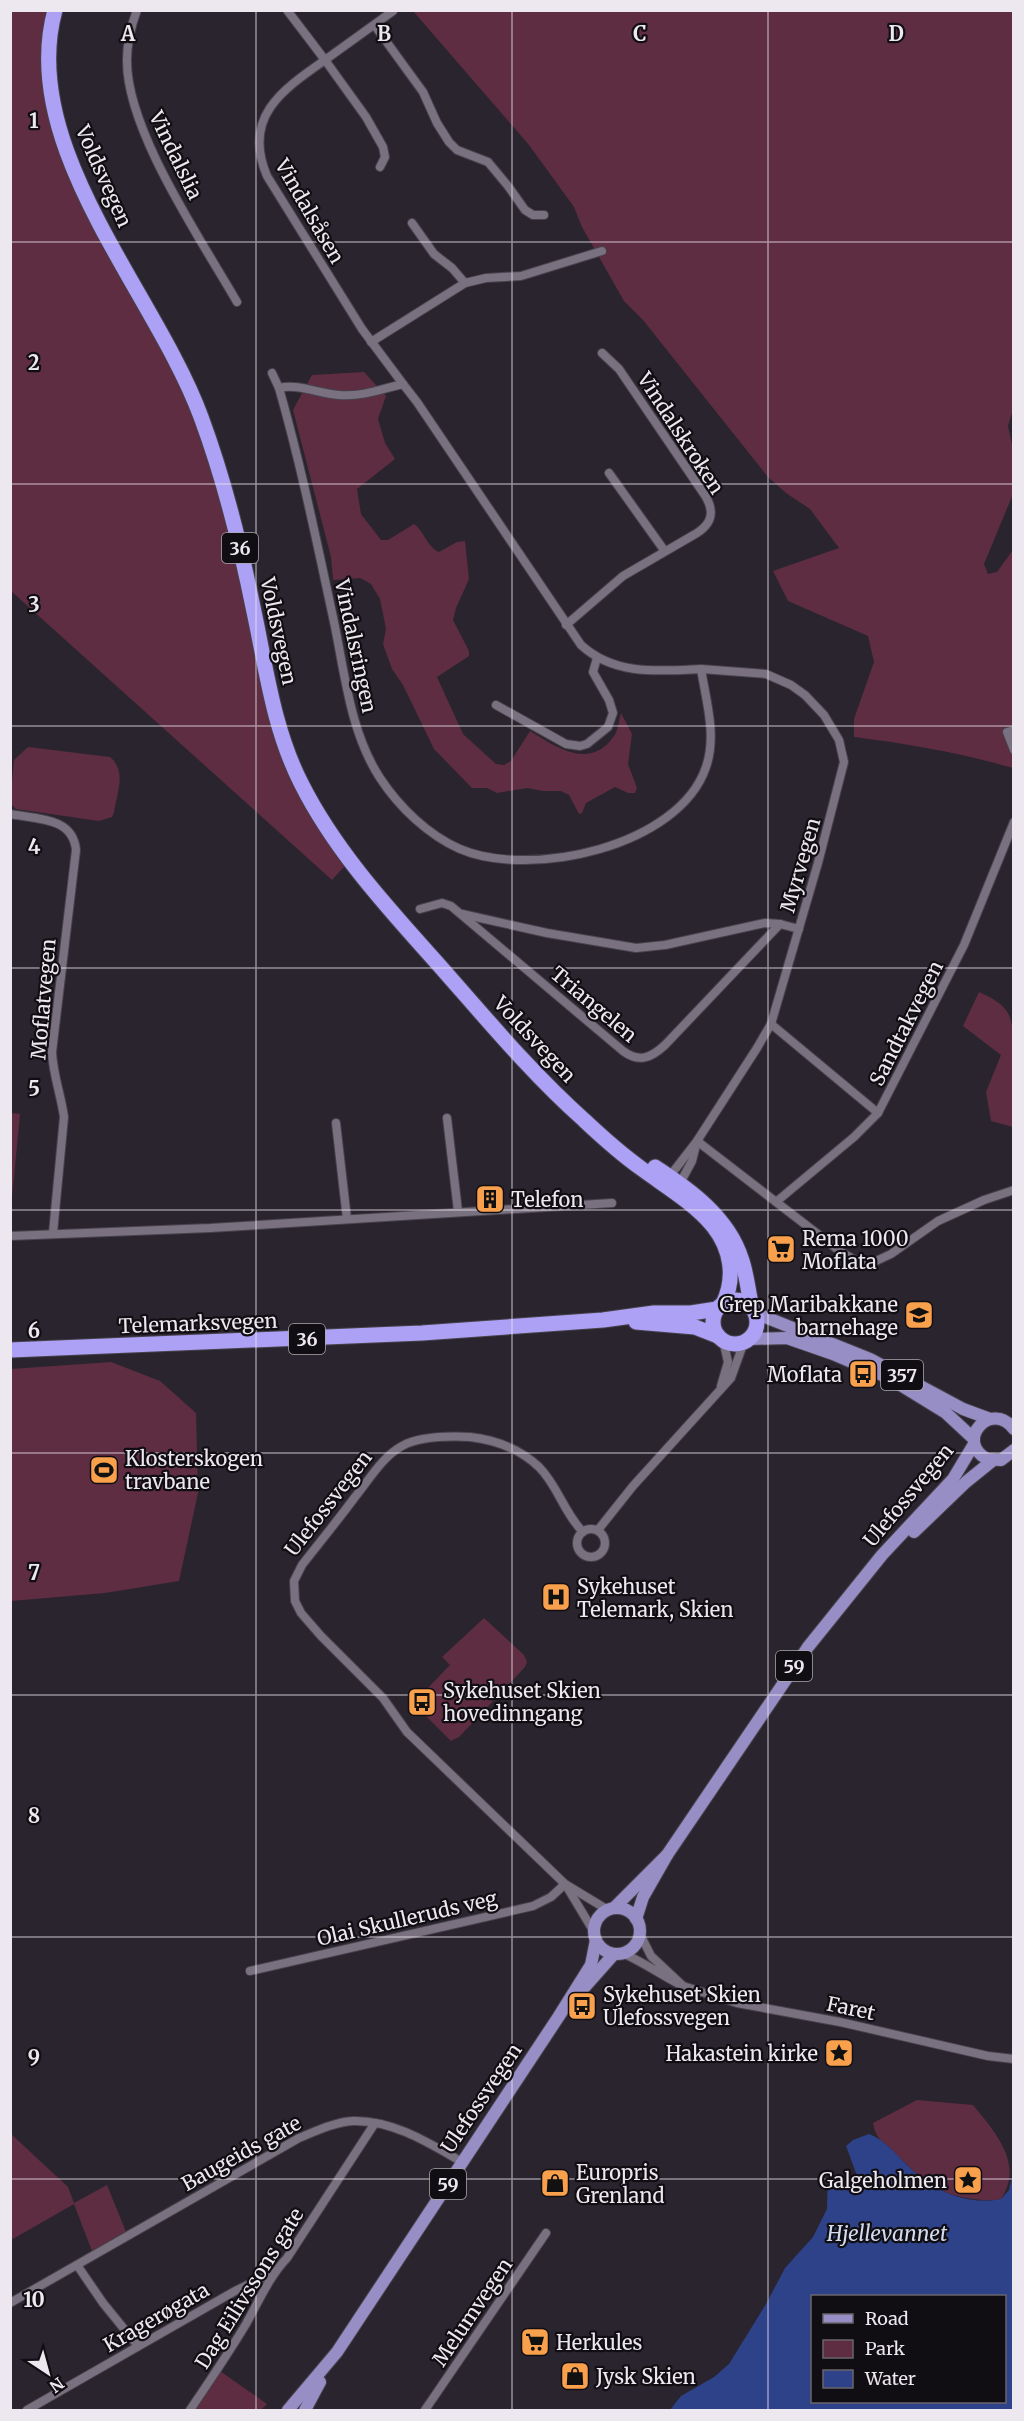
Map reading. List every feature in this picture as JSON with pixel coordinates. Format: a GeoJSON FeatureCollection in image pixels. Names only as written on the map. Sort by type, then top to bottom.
{"type":"FeatureCollection","features":[{"type":"Feature","properties":{"kind":"highway","name":"Voldsvegen"},"geometry":{"type":"LineString","coordinates":[[55,10],[48,57],[49,79],[58,122],[71,161],[95,213],[162,333],[201,417],[238,543],[279,730],[301,784],[340,848],[401,923],[542,1079],[584,1120],[611,1142],[621,1154],[674,1184],[713,1213],[734,1241],[742,1260],[754,1311]]}},
{"type":"Feature","properties":{"kind":"highway","name":"Voldsvegen"},"geometry":{"type":"LineString","coordinates":[[674,1184],[712,1226],[723,1244],[731,1284],[720,1306]]}},
{"type":"Feature","properties":{"kind":"highway","name":"36"},"geometry":{"type":"LineString","coordinates":[[737,1300],[754,1311],[757,1325],[747,1340],[733,1344],[721,1338],[713,1320],[720,1306],[737,1300]]}},
{"type":"Feature","properties":{"kind":"highway","name":"Telemarksvegen"},"geometry":{"type":"LineString","coordinates":[[10,1350],[331,1338],[603,1320],[654,1313],[698,1312],[720,1306]]}},
{"type":"Feature","properties":{"kind":"highway","name":"Telemarksvegen"},"geometry":{"type":"LineString","coordinates":[[603,1320],[685,1325],[706,1330],[721,1338]]}},
{"type":"Feature","properties":{"kind":"main road","name":"357"},"geometry":{"type":"LineString","coordinates":[[754,1311],[870,1359],[963,1409],[990,1419],[1002,1420],[1014,1429]]}},
{"type":"Feature","properties":{"kind":"main road","name":"357"},"geometry":{"type":"LineString","coordinates":[[747,1340],[788,1338],[889,1378],[946,1413],[974,1442],[982,1457],[1014,1467]]}},
{"type":"Feature","properties":{"kind":"main road","name":"Ulefossvegen"},"geometry":{"type":"LineString","coordinates":[[636,1919],[640,1904],[667,1855],[808,1647],[882,1555],[953,1479],[974,1442],[980,1425],[990,1419]]}},
{"type":"Feature","properties":{"kind":"main road","name":"Ulefossvegen"},"geometry":{"type":"LineString","coordinates":[[871,1571],[966,1482],[1014,1450]]}},
{"type":"Feature","properties":{"kind":"main road","name":"Ulefossvegen"},"geometry":{"type":"LineString","coordinates":[[611,1909],[667,1855]]}},
{"type":"Feature","properties":{"kind":"main road"},"geometry":{"type":"LineString","coordinates":[[611,1909],[626,1910],[636,1919],[639,1932]]}},
{"type":"Feature","properties":{"kind":"main road","name":"59"},"geometry":{"type":"LineString","coordinates":[[595,1936],[598,1917],[611,1909]]}},
{"type":"Feature","properties":{"kind":"main road","name":"59"},"geometry":{"type":"LineString","coordinates":[[618,1954],[634,1945],[639,1932]]}},
{"type":"Feature","properties":{"kind":"main road","name":"Ulefossvegen"},"geometry":{"type":"LineString","coordinates":[[305,2410],[337,2352],[591,1965],[595,1936]]}},
{"type":"Feature","properties":{"kind":"main road"},"geometry":{"type":"LineString","coordinates":[[595,1936],[600,1947],[618,1954]]}},
{"type":"Feature","properties":{"kind":"main road","name":"Ulefossvegen"},"geometry":{"type":"LineString","coordinates":[[559,2016],[618,1954]]}},
{"type":"Feature","properties":{"kind":"main road","name":"Ulefossvegen"},"geometry":{"type":"LineString","coordinates":[[288,2410],[337,2352]]}},
{"type":"Feature","properties":{"kind":"street","name":"Vindalslia"},"geometry":{"type":"LineString","coordinates":[[137,10],[130,34],[127,61],[132,96],[140,120],[172,189],[237,302]]}},
{"type":"Feature","properties":{"kind":"street"},"geometry":{"type":"LineString","coordinates":[[287,10],[325,60],[377,136],[385,157],[380,167]]}},
{"type":"Feature","properties":{"kind":"street","name":"Vindalsåsen"},"geometry":{"type":"LineString","coordinates":[[393,11],[289,86],[269,108],[259,138],[260,156],[279,196],[371,342],[403,384]]}},
{"type":"Feature","properties":{"kind":"street"},"geometry":{"type":"LineString","coordinates":[[375,26],[423,92],[437,123],[449,142],[457,150],[488,162],[525,210],[533,215],[544,215]]}},
{"type":"Feature","properties":{"kind":"street"},"geometry":{"type":"LineString","coordinates":[[412,223],[434,254],[452,268],[465,283]]}},
{"type":"Feature","properties":{"kind":"street"},"geometry":{"type":"LineString","coordinates":[[371,342],[465,283],[486,278],[531,274],[602,251]]}},
{"type":"Feature","properties":{"kind":"street","name":"Vindalskroken"},"geometry":{"type":"LineString","coordinates":[[566,625],[584,612],[618,579],[705,527],[710,518],[709,503],[629,382],[615,364],[602,353]]}},
{"type":"Feature","properties":{"kind":"street","name":"Vindalsringen"},"geometry":{"type":"LineString","coordinates":[[272,373],[279,388],[314,524],[350,700],[364,748],[379,777],[395,798],[412,816],[442,839],[460,849],[484,856],[548,859],[610,845],[646,830],[664,819],[682,804],[696,787],[706,769],[710,754],[709,719],[701,669]]}},
{"type":"Feature","properties":{"kind":"street"},"geometry":{"type":"LineString","coordinates":[[279,388],[296,387],[341,396],[375,392],[403,384],[581,645],[597,657],[616,666],[639,670],[701,669]]}},
{"type":"Feature","properties":{"kind":"street"},"geometry":{"type":"LineString","coordinates":[[609,473],[664,550]]}},
{"type":"Feature","properties":{"kind":"street"},"geometry":{"type":"LineString","coordinates":[[496,705],[566,744],[580,746],[587,744],[608,727],[613,713],[609,700],[593,672],[597,657]]}},
{"type":"Feature","properties":{"kind":"street","name":"Myrvegen"},"geometry":{"type":"LineString","coordinates":[[674,1184],[692,1161],[697,1141],[771,1024],[843,771],[844,757],[839,740],[816,705],[791,685],[778,678],[750,671],[701,669]]}},
{"type":"Feature","properties":{"kind":"street"},"geometry":{"type":"LineString","coordinates":[[1010,731],[1014,750]]}},
{"type":"Feature","properties":{"kind":"street","name":"Moflatvegen"},"geometry":{"type":"LineString","coordinates":[[10,814],[57,823],[68,829],[75,837],[76,850],[52,1052],[53,1071],[64,1118],[52,1233]]}},
{"type":"Feature","properties":{"kind":"street","name":"Sandtakvegen"},"geometry":{"type":"LineString","coordinates":[[776,1202],[854,1137],[878,1113],[964,945],[1014,822]]}},
{"type":"Feature","properties":{"kind":"street","name":"Triangelen"},"geometry":{"type":"LineString","coordinates":[[420,909],[442,903],[451,906],[623,1051],[640,1059],[653,1055],[665,1045],[780,924]]}},
{"type":"Feature","properties":{"kind":"street","name":"Triangelen"},"geometry":{"type":"LineString","coordinates":[[462,914],[547,933],[636,948],[665,945],[758,924],[780,924],[799,929]]}},
{"type":"Feature","properties":{"kind":"street"},"geometry":{"type":"LineString","coordinates":[[771,1024],[878,1113]]}},
{"type":"Feature","properties":{"kind":"street"},"geometry":{"type":"LineString","coordinates":[[447,1118],[458,1211]]}},
{"type":"Feature","properties":{"kind":"street"},"geometry":{"type":"LineString","coordinates":[[336,1123],[347,1219]]}},
{"type":"Feature","properties":{"kind":"street"},"geometry":{"type":"LineString","coordinates":[[697,1141],[841,1252],[855,1260],[868,1262],[891,1254],[938,1221],[984,1200],[1014,1190]]}},
{"type":"Feature","properties":{"kind":"street"},"geometry":{"type":"LineString","coordinates":[[10,1236],[210,1228],[612,1203]]}},
{"type":"Feature","properties":{"kind":"street"},"geometry":{"type":"LineString","coordinates":[[719,1392],[728,1362],[721,1338]]}},
{"type":"Feature","properties":{"kind":"street"},"geometry":{"type":"LineString","coordinates":[[598,1530],[633,1486],[731,1377],[747,1340]]}},
{"type":"Feature","properties":{"kind":"street","name":"Ulefossvegen"},"geometry":{"type":"LineString","coordinates":[[583,1532],[570,1518],[553,1483],[539,1467],[516,1450],[482,1438],[421,1440],[402,1446],[377,1468],[302,1565],[294,1581],[294,1592],[295,1601],[302,1613],[321,1636],[382,1698],[407,1732],[565,1884],[611,1909]]}},
{"type":"Feature","properties":{"kind":"street"},"geometry":{"type":"LineString","coordinates":[[593,1528],[603,1534],[606,1545],[603,1551],[592,1557],[587,1556],[578,1548],[579,1536],[583,1532],[593,1528]]}},
{"type":"Feature","properties":{"kind":"street","name":"Ulefossvegen"},"geometry":{"type":"LineString","coordinates":[[565,1884],[595,1936]]}},
{"type":"Feature","properties":{"kind":"street","name":"Olai Skulleruds veg"},"geometry":{"type":"LineString","coordinates":[[250,1971],[533,1906],[551,1898],[565,1884]]}},
{"type":"Feature","properties":{"kind":"street","name":"Faret"},"geometry":{"type":"LineString","coordinates":[[639,1932],[651,1956],[683,1986]]}},
{"type":"Feature","properties":{"kind":"street","name":"Faret"},"geometry":{"type":"LineString","coordinates":[[618,1954],[645,1963],[663,1976],[683,1986],[737,2003],[840,2022],[988,2056],[1014,2059]]}},
{"type":"Feature","properties":{"kind":"street","name":"Baugeids gate"},"geometry":{"type":"LineString","coordinates":[[10,2303],[299,2138],[327,2127],[353,2121],[401,2129],[462,2162]]}},
{"type":"Feature","properties":{"kind":"street","name":"Dag Eilivssons gate"},"geometry":{"type":"LineString","coordinates":[[190,2410],[245,2325],[270,2283],[272,2273],[287,2258],[375,2123]]}},
{"type":"Feature","properties":{"kind":"street","name":"Melumvegen"},"geometry":{"type":"LineString","coordinates":[[425,2410],[546,2233]]}},
{"type":"Feature","properties":{"kind":"street"},"geometry":{"type":"LineString","coordinates":[[77,2265],[103,2303],[138,2346]]}},
{"type":"Feature","properties":{"kind":"street","name":"Kragerøgata"},"geometry":{"type":"LineString","coordinates":[[27,2410],[255,2279],[272,2273]]}},
{"type":"Feature","properties":{"kind":"green space"},"geometry":{"type":"Polygon","coordinates":[[[11,11],[63,11],[57,59],[62,106],[76,154],[97,202],[173,338],[194,380],[205,410],[219,456],[289,740],[307,784],[353,857],[332,880],[11,591],[11,11]]]}},
{"type":"Feature","properties":{"kind":"green space"},"geometry":{"type":"Polygon","coordinates":[[[413,11],[1013,11],[1014,406],[1008,426],[1013,449],[1013,494],[984,564],[988,574],[997,572],[1013,550],[1013,768],[935,750],[854,737],[854,719],[874,662],[868,636],[788,601],[773,571],[839,548],[810,509],[786,493],[768,477],[643,320],[624,301],[582,227],[574,207],[529,145],[413,11]]]}},
{"type":"Feature","properties":{"kind":"green space"},"geometry":{"type":"Polygon","coordinates":[[[364,372],[386,396],[378,419],[385,443],[395,459],[357,489],[361,514],[381,540],[388,540],[414,524],[431,546],[439,552],[457,542],[465,541],[469,579],[453,620],[469,651],[469,656],[437,677],[463,734],[496,764],[504,765],[511,761],[530,731],[573,753],[594,752],[605,746],[614,736],[621,713],[632,734],[628,764],[637,788],[635,793],[628,793],[615,787],[586,803],[582,813],[579,814],[569,795],[561,791],[527,788],[497,793],[487,788],[472,788],[434,749],[403,685],[392,669],[383,644],[386,629],[380,599],[371,584],[360,578],[333,580],[331,557],[293,410],[312,375],[364,372]]]}},
{"type":"Feature","properties":{"kind":"green space"},"geometry":{"type":"Polygon","coordinates":[[[28,747],[110,757],[120,776],[112,817],[99,821],[16,809],[10,803],[14,760],[28,747]]]}},
{"type":"Feature","properties":{"kind":"green space"},"geometry":{"type":"Polygon","coordinates":[[[979,992],[1000,1004],[1009,1015],[1012,1024],[1015,1069],[1013,1127],[991,1121],[986,1092],[1001,1055],[963,1026],[979,992]]]}},
{"type":"Feature","properties":{"kind":"green space"},"geometry":{"type":"Polygon","coordinates":[[[12,1113],[20,1114],[11,1208],[12,1113]]]}},
{"type":"Feature","properties":{"kind":"green space","name":"Klosterskogen travbane"},"geometry":{"type":"Polygon","coordinates":[[[111,1362],[160,1381],[196,1413],[198,1493],[179,1581],[105,1593],[11,1601],[11,1369],[111,1362]]]}},
{"type":"Feature","properties":{"kind":"green space"},"geometry":{"type":"Polygon","coordinates":[[[484,1618],[524,1655],[527,1662],[525,1667],[459,1737],[451,1741],[422,1712],[425,1700],[423,1693],[450,1665],[442,1657],[484,1618]]]}},
{"type":"Feature","properties":{"kind":"green space"},"geometry":{"type":"Polygon","coordinates":[[[917,2100],[973,2105],[998,2138],[1008,2161],[1010,2173],[1001,2199],[960,2197],[938,2189],[920,2177],[878,2137],[873,2123],[917,2100]]]}},
{"type":"Feature","properties":{"kind":"green space"},"geometry":{"type":"Polygon","coordinates":[[[10,2133],[68,2187],[74,2203],[107,2185],[126,2232],[92,2251],[74,2204],[11,2240],[10,2133]]]}},
{"type":"Feature","properties":{"kind":"green space"},"geometry":{"type":"Polygon","coordinates":[[[220,2371],[267,2404],[261,2410],[190,2410],[220,2371]]]}},
{"type":"Feature","properties":{"kind":"water","name":"Hjellevannet"},"geometry":{"type":"Polygon","coordinates":[[[869,2134],[874,2136],[925,2181],[961,2198],[987,2201],[1001,2199],[1009,2190],[1013,2174],[1013,2410],[670,2410],[681,2396],[714,2377],[729,2364],[785,2268],[813,2237],[827,2209],[828,2172],[847,2179],[854,2177],[856,2173],[846,2146],[853,2140],[869,2134]]]}},
{"type":"Feature","properties":{"kind":"place","name":"Telefon"},"geometry":{"type":"Point","coordinates":[490,1199]}},
{"type":"Feature","properties":{"kind":"place","name":"Rema 1000 Moflata"},"geometry":{"type":"Point","coordinates":[781,1249]}},
{"type":"Feature","properties":{"kind":"place","name":"Grep Maribakkane barnehage"},"geometry":{"type":"Point","coordinates":[919,1315]}},
{"type":"Feature","properties":{"kind":"place","name":"Moflata"},"geometry":{"type":"Point","coordinates":[863,1374]}},
{"type":"Feature","properties":{"kind":"place","name":"Klosterskogen travbane"},"geometry":{"type":"Point","coordinates":[104,1470]}},
{"type":"Feature","properties":{"kind":"place","name":"Sykehuset Telemark, Skien"},"geometry":{"type":"Point","coordinates":[556,1597]}},
{"type":"Feature","properties":{"kind":"place","name":"Sykehuset Skien hovedinngang"},"geometry":{"type":"Point","coordinates":[422,1702]}},
{"type":"Feature","properties":{"kind":"place","name":"Sykehuset Skien Ulefossvegen"},"geometry":{"type":"Point","coordinates":[582,2006]}},
{"type":"Feature","properties":{"kind":"place","name":"Hakastein kirke"},"geometry":{"type":"Point","coordinates":[839,2053]}},
{"type":"Feature","properties":{"kind":"place","name":"Galgeholmen"},"geometry":{"type":"Point","coordinates":[968,2180]}},
{"type":"Feature","properties":{"kind":"place","name":"Europris Grenland"},"geometry":{"type":"Point","coordinates":[555,2183]}},
{"type":"Feature","properties":{"kind":"place","name":"Herkules"},"geometry":{"type":"Point","coordinates":[535,2342]}},
{"type":"Feature","properties":{"kind":"place","name":"Jysk Skien"},"geometry":{"type":"Point","coordinates":[575,2376]}}]}
